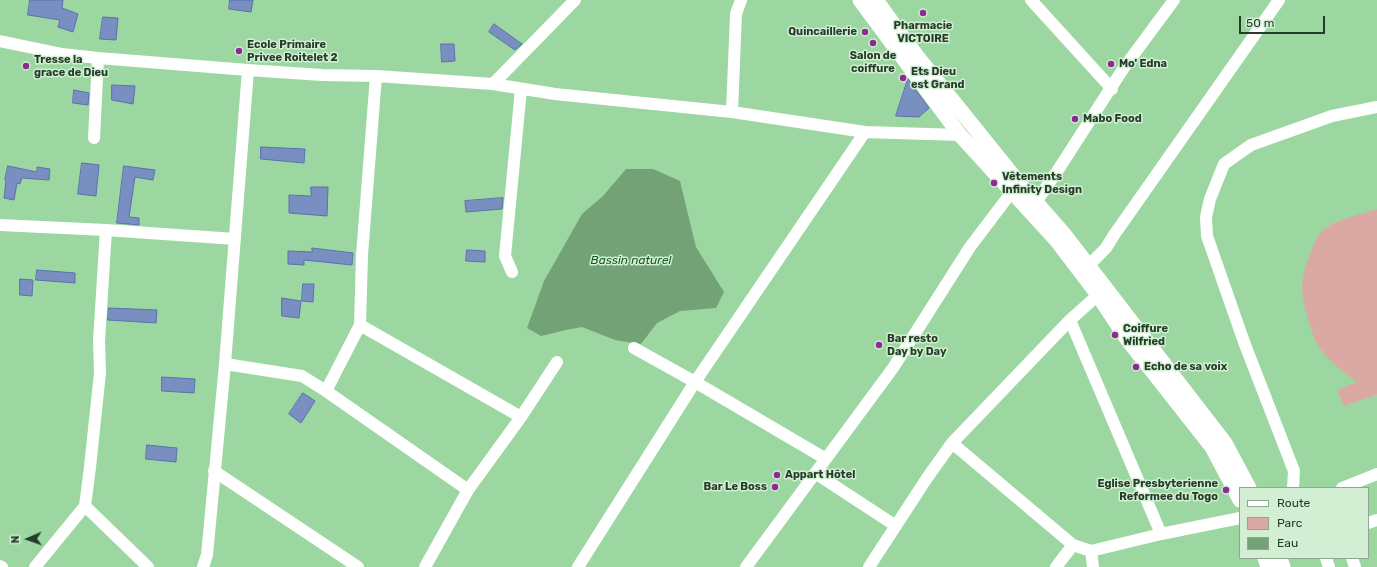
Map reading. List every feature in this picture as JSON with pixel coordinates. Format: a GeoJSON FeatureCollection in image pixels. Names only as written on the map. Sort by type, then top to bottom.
{"type":"FeatureCollection","features":[{"type":"Feature","properties":{"kind":"main road"},"geometry":{"type":"LineString","coordinates":[[860,0],[960,135],[1015,188],[1036,202],[1089,265],[1225,443],[1248,487]]}},
{"type":"Feature","properties":{"kind":"main road"},"geometry":{"type":"LineString","coordinates":[[876,0],[1015,188],[1098,295],[1128,339],[1212,447],[1239,498]]}},
{"type":"Feature","properties":{"kind":"street"},"geometry":{"type":"LineString","coordinates":[[493,84],[575,0]]}},
{"type":"Feature","properties":{"kind":"street"},"geometry":{"type":"LineString","coordinates":[[732,112],[736,14],[741,0]]}},
{"type":"Feature","properties":{"kind":"street"},"geometry":{"type":"LineString","coordinates":[[1031,0],[1112,89]]}},
{"type":"Feature","properties":{"kind":"street"},"geometry":{"type":"LineString","coordinates":[[1036,202],[1112,89],[1123,69],[1174,0]]}},
{"type":"Feature","properties":{"kind":"street"},"geometry":{"type":"LineString","coordinates":[[1089,265],[1106,248],[1114,234],[1279,0]]}},
{"type":"Feature","properties":{"kind":"street"},"geometry":{"type":"LineString","coordinates":[[0,41],[62,54],[98,58],[322,75],[376,76],[493,84],[555,94],[732,112],[865,132],[960,135]]}},
{"type":"Feature","properties":{"kind":"street"},"geometry":{"type":"LineString","coordinates":[[94,138],[98,58]]}},
{"type":"Feature","properties":{"kind":"street"},"geometry":{"type":"LineString","coordinates":[[203,567],[207,555],[225,364],[248,70]]}},
{"type":"Feature","properties":{"kind":"street"},"geometry":{"type":"LineString","coordinates":[[326,391],[360,325],[362,254],[376,76]]}},
{"type":"Feature","properties":{"kind":"street"},"geometry":{"type":"LineString","coordinates":[[512,272],[505,256],[521,89]]}},
{"type":"Feature","properties":{"kind":"street"},"geometry":{"type":"LineString","coordinates":[[1293,487],[1294,471],[1244,342],[1207,236],[1206,217],[1210,199],[1224,164],[1251,145],[1332,116],[1377,107]]}},
{"type":"Feature","properties":{"kind":"street"},"geometry":{"type":"LineString","coordinates":[[578,567],[695,382],[865,132]]}},
{"type":"Feature","properties":{"kind":"street"},"geometry":{"type":"LineString","coordinates":[[746,567],[893,368],[970,247],[1015,188]]}},
{"type":"Feature","properties":{"kind":"street"},"geometry":{"type":"LineString","coordinates":[[0,225],[106,230],[235,239]]}},
{"type":"Feature","properties":{"kind":"street"},"geometry":{"type":"LineString","coordinates":[[34,567],[85,506],[100,373],[99,341],[106,230]]}},
{"type":"Feature","properties":{"kind":"street"},"geometry":{"type":"LineString","coordinates":[[875,565],[896,526],[952,443],[1070,320],[1098,295]]}},
{"type":"Feature","properties":{"kind":"street"},"geometry":{"type":"LineString","coordinates":[[1070,320],[1161,534]]}},
{"type":"Feature","properties":{"kind":"street"},"geometry":{"type":"LineString","coordinates":[[360,325],[521,417]]}},
{"type":"Feature","properties":{"kind":"street"},"geometry":{"type":"LineString","coordinates":[[634,348],[826,459]]}},
{"type":"Feature","properties":{"kind":"street"},"geometry":{"type":"LineString","coordinates":[[425,567],[468,490],[521,417],[557,362]]}},
{"type":"Feature","properties":{"kind":"street"},"geometry":{"type":"LineString","coordinates":[[225,364],[302,376],[326,391],[468,490]]}},
{"type":"Feature","properties":{"kind":"street"},"geometry":{"type":"LineString","coordinates":[[952,443],[1073,545],[1091,552],[1161,534],[1239,518]]}},
{"type":"Feature","properties":{"kind":"street"},"geometry":{"type":"LineString","coordinates":[[214,471],[358,567]]}},
{"type":"Feature","properties":{"kind":"street"},"geometry":{"type":"LineString","coordinates":[[815,474],[896,526]]}},
{"type":"Feature","properties":{"kind":"street"},"geometry":{"type":"LineString","coordinates":[[1344,487],[1377,474]]}},
{"type":"Feature","properties":{"kind":"street"},"geometry":{"type":"LineString","coordinates":[[85,506],[148,567]]}},
{"type":"Feature","properties":{"kind":"street"},"geometry":{"type":"LineString","coordinates":[[1056,567],[1073,545]]}},
{"type":"Feature","properties":{"kind":"street"},"geometry":{"type":"LineString","coordinates":[[1091,552],[1093,567]]}},
{"type":"Feature","properties":{"kind":"green space"},"geometry":{"type":"Polygon","coordinates":[[[1377,209],[1377,395],[1344,406],[1337,390],[1357,382],[1332,362],[1319,347],[1305,309],[1302,293],[1303,280],[1311,251],[1321,232],[1325,228],[1347,218],[1377,209]]]}},
{"type":"Feature","properties":{"kind":"water","name":"Bassin naturel"},"geometry":{"type":"Polygon","coordinates":[[[626,169],[653,169],[680,181],[696,247],[724,292],[716,308],[680,311],[657,323],[641,344],[615,340],[582,327],[541,336],[527,328],[544,281],[582,214],[603,196],[626,169]]]}},
{"type":"Feature","properties":{"kind":"building"},"geometry":{"type":"Polygon","coordinates":[[[30,0],[63,0],[62,8],[78,14],[73,32],[58,27],[60,20],[28,15],[30,0]]]}},
{"type":"Feature","properties":{"kind":"building"},"geometry":{"type":"Polygon","coordinates":[[[230,0],[253,0],[251,12],[229,9],[230,0]]]}},
{"type":"Feature","properties":{"kind":"building"},"geometry":{"type":"Polygon","coordinates":[[[103,17],[118,18],[116,40],[100,39],[103,17]]]}},
{"type":"Feature","properties":{"kind":"building"},"geometry":{"type":"Polygon","coordinates":[[[494,24],[522,44],[515,50],[489,32],[494,24]]]}},
{"type":"Feature","properties":{"kind":"building"},"geometry":{"type":"Polygon","coordinates":[[[441,44],[454,44],[455,61],[442,62],[441,44]]]}},
{"type":"Feature","properties":{"kind":"building"},"geometry":{"type":"Polygon","coordinates":[[[908,79],[929,108],[919,117],[896,116],[908,79]]]}},
{"type":"Feature","properties":{"kind":"building"},"geometry":{"type":"Polygon","coordinates":[[[112,85],[135,86],[133,104],[112,100],[112,85]]]}},
{"type":"Feature","properties":{"kind":"building"},"geometry":{"type":"Polygon","coordinates":[[[74,90],[89,93],[88,105],[73,103],[74,90]]]}},
{"type":"Feature","properties":{"kind":"building"},"geometry":{"type":"Polygon","coordinates":[[[261,147],[305,149],[304,163],[261,159],[261,147]]]}},
{"type":"Feature","properties":{"kind":"building"},"geometry":{"type":"Polygon","coordinates":[[[82,163],[99,165],[96,196],[78,194],[82,163]]]}},
{"type":"Feature","properties":{"kind":"building"},"geometry":{"type":"Polygon","coordinates":[[[8,166],[37,172],[37,167],[50,169],[49,180],[22,178],[20,184],[17,183],[14,200],[4,198],[5,180],[8,166]]]}},
{"type":"Feature","properties":{"kind":"building"},"geometry":{"type":"Polygon","coordinates":[[[124,166],[155,170],[153,180],[135,177],[129,217],[139,218],[139,225],[117,223],[124,166]]]}},
{"type":"Feature","properties":{"kind":"building"},"geometry":{"type":"Polygon","coordinates":[[[311,187],[328,187],[327,216],[289,213],[289,195],[311,196],[311,187]]]}},
{"type":"Feature","properties":{"kind":"building"},"geometry":{"type":"Polygon","coordinates":[[[503,198],[502,209],[466,212],[465,201],[503,198]]]}},
{"type":"Feature","properties":{"kind":"building"},"geometry":{"type":"Polygon","coordinates":[[[312,248],[353,253],[352,265],[304,260],[304,265],[288,264],[288,251],[312,252],[312,248]]]}},
{"type":"Feature","properties":{"kind":"building"},"geometry":{"type":"Polygon","coordinates":[[[467,250],[485,251],[485,262],[466,261],[467,250]]]}},
{"type":"Feature","properties":{"kind":"building"},"geometry":{"type":"Polygon","coordinates":[[[37,270],[75,273],[75,283],[36,280],[37,270]]]}},
{"type":"Feature","properties":{"kind":"building"},"geometry":{"type":"Polygon","coordinates":[[[20,279],[33,280],[32,296],[20,295],[20,279]]]}},
{"type":"Feature","properties":{"kind":"building"},"geometry":{"type":"Polygon","coordinates":[[[303,284],[314,284],[313,302],[302,301],[303,284]]]}},
{"type":"Feature","properties":{"kind":"building"},"geometry":{"type":"Polygon","coordinates":[[[282,298],[301,301],[299,318],[282,316],[282,298]]]}},
{"type":"Feature","properties":{"kind":"building"},"geometry":{"type":"Polygon","coordinates":[[[109,308],[157,310],[156,323],[108,320],[109,308]]]}},
{"type":"Feature","properties":{"kind":"building"},"geometry":{"type":"Polygon","coordinates":[[[162,377],[195,379],[194,393],[162,391],[162,377]]]}},
{"type":"Feature","properties":{"kind":"building"},"geometry":{"type":"Polygon","coordinates":[[[303,393],[315,401],[301,423],[289,414],[303,393]]]}},
{"type":"Feature","properties":{"kind":"building"},"geometry":{"type":"Polygon","coordinates":[[[147,445],[177,448],[176,462],[146,459],[147,445]]]}},
{"type":"Feature","properties":{"kind":"place","name":"Pharmacie VICTOIRE"},"geometry":{"type":"Point","coordinates":[923,13]}},
{"type":"Feature","properties":{"kind":"place","name":"Quincaillerie"},"geometry":{"type":"Point","coordinates":[865,32]}},
{"type":"Feature","properties":{"kind":"place","name":"Salon de coiffure"},"geometry":{"type":"Point","coordinates":[873,43]}},
{"type":"Feature","properties":{"kind":"place","name":"Ecole Primaire Privee Roitelet 2"},"geometry":{"type":"Point","coordinates":[239,51]}},
{"type":"Feature","properties":{"kind":"place","name":"Mo' Edna"},"geometry":{"type":"Point","coordinates":[1111,64]}},
{"type":"Feature","properties":{"kind":"place","name":"Tresse la grace de Dieu"},"geometry":{"type":"Point","coordinates":[26,66]}},
{"type":"Feature","properties":{"kind":"place","name":"Ets Dieu est Grand"},"geometry":{"type":"Point","coordinates":[903,78]}},
{"type":"Feature","properties":{"kind":"place","name":"Mabo Food"},"geometry":{"type":"Point","coordinates":[1075,119]}},
{"type":"Feature","properties":{"kind":"place","name":"Vêtements Infinity Design"},"geometry":{"type":"Point","coordinates":[994,183]}},
{"type":"Feature","properties":{"kind":"place","name":"Coiffure Wilfried"},"geometry":{"type":"Point","coordinates":[1115,335]}},
{"type":"Feature","properties":{"kind":"place","name":"Bar resto Day by Day"},"geometry":{"type":"Point","coordinates":[879,345]}},
{"type":"Feature","properties":{"kind":"place","name":"Echo de sa voix"},"geometry":{"type":"Point","coordinates":[1136,367]}},
{"type":"Feature","properties":{"kind":"place","name":"Appart Hôtel"},"geometry":{"type":"Point","coordinates":[777,475]}},
{"type":"Feature","properties":{"kind":"place","name":"Bar Le Boss"},"geometry":{"type":"Point","coordinates":[775,487]}},
{"type":"Feature","properties":{"kind":"place","name":"Eglise Presbyterienne Reformee du Togo"},"geometry":{"type":"Point","coordinates":[1226,490]}}]}
